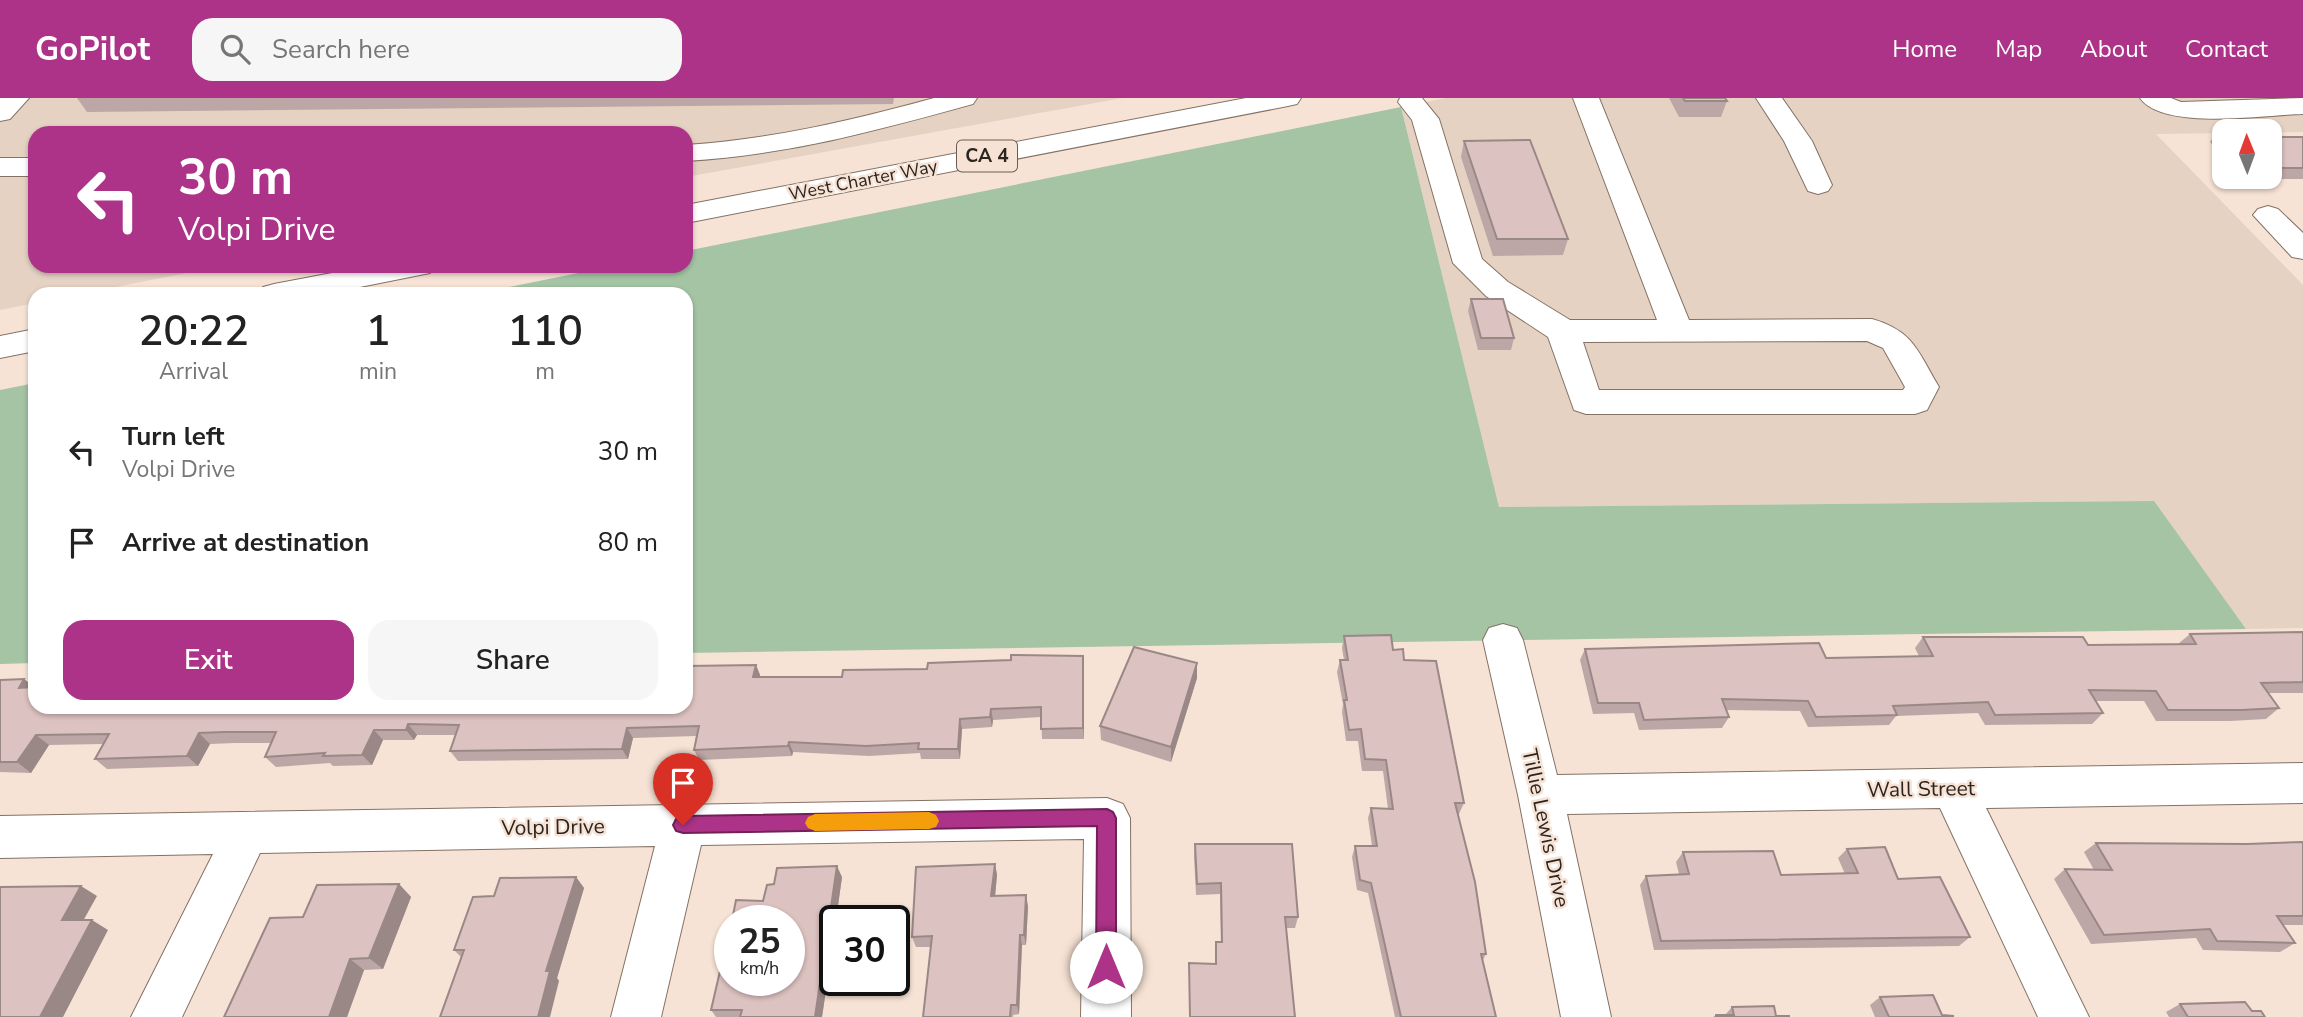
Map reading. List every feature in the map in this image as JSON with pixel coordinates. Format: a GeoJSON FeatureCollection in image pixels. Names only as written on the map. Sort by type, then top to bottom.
{"type":"FeatureCollection","features":[{"type":"Feature","properties":{"kind":"main road"},"geometry":{"type":"LineString","coordinates":[[0,113],[16,98]]}},
{"type":"Feature","properties":{"kind":"main road"},"geometry":{"type":"LineString","coordinates":[[693,153],[750,149],[836,133],[964,98]]}},
{"type":"Feature","properties":{"kind":"main road","name":"West Charter Way"},"geometry":{"type":"LineString","coordinates":[[693,213],[1288,98]]}},
{"type":"Feature","properties":{"kind":"main road"},"geometry":{"type":"LineString","coordinates":[[1586,98],[1677,331]]}},
{"type":"Feature","properties":{"kind":"main road"},"geometry":{"type":"LineString","coordinates":[[1769,98],[1798,141],[1818,185]]}},
{"type":"Feature","properties":{"kind":"main road"},"geometry":{"type":"LineString","coordinates":[[2153,98],[2166,107],[2181,110],[2303,106]]}},
{"type":"Feature","properties":{"kind":"main road"},"geometry":{"type":"LineString","coordinates":[[1410,102],[1424,119],[1468,263],[1497,289],[1563,331],[1872,330],[1895,341],[1922,387],[1915,402],[1586,402],[1563,331]]}},
{"type":"Feature","properties":{"kind":"main road"},"geometry":{"type":"LineString","coordinates":[[0,167],[28,167]]}},
{"type":"Feature","properties":{"kind":"main road"},"geometry":{"type":"LineString","coordinates":[[2303,215],[2268,215],[2303,250]]}},
{"type":"Feature","properties":{"kind":"main road"},"geometry":{"type":"LineString","coordinates":[[310,287],[383,273]]}},
{"type":"Feature","properties":{"kind":"main road"},"geometry":{"type":"LineString","coordinates":[[0,347],[28,341]]}},
{"type":"Feature","properties":{"kind":"main road","name":"Tillie Lewis Drive"},"geometry":{"type":"LineString","coordinates":[[1503,640],[1540,795],[1586,1017]]}},
{"type":"Feature","properties":{"kind":"main road","name":"Wall Street"},"geometry":{"type":"LineString","coordinates":[[1540,795],[2303,783]]}},
{"type":"Feature","properties":{"kind":"main road"},"geometry":{"type":"LineString","coordinates":[[1953,789],[2064,1017]]}},
{"type":"Feature","properties":{"kind":"main road","name":"Volpi Drive"},"geometry":{"type":"LineString","coordinates":[[0,836],[1107,818],[1106,1017]]}},
{"type":"Feature","properties":{"kind":"main road"},"geometry":{"type":"LineString","coordinates":[[636,1017],[683,825]]}},
{"type":"Feature","properties":{"kind":"main road"},"geometry":{"type":"LineString","coordinates":[[156,1017],[247,833]]}},
{"type":"Feature","properties":{"kind":"shaded area"},"geometry":{"type":"Polygon","coordinates":[[[0,98],[1123,98],[693,176],[693,126],[28,126],[28,273],[186,273],[116,287],[28,287],[28,304],[0,310],[0,98]]]}},
{"type":"Feature","properties":{"kind":"shaded area"},"geometry":{"type":"Polygon","coordinates":[[[1446,98],[2303,98],[2303,132],[2282,132],[2282,119],[2212,119],[2212,133],[2156,134],[2303,285],[2303,628],[2246,629],[2153,501],[1499,507],[1401,107],[1446,98]]]}},
{"type":"Feature","properties":{"kind":"green space"},"geometry":{"type":"Polygon","coordinates":[[[1401,107],[1499,507],[2154,501],[2246,629],[693,653],[693,287],[509,287],[578,273],[693,273],[693,250],[1401,107]]]}},
{"type":"Feature","properties":{"kind":"green space"},"geometry":{"type":"Polygon","coordinates":[[[28,384],[28,663],[0,664],[0,390],[28,384]]]}},
{"type":"Feature","properties":{"kind":"building"},"geometry":{"type":"Polygon","coordinates":[[[1683,98],[1725,98],[1727,101],[1685,101],[1683,98]]]}},
{"type":"Feature","properties":{"kind":"building"},"geometry":{"type":"Polygon","coordinates":[[[2282,137],[2303,137],[2303,168],[2282,168],[2282,137]]]}},
{"type":"Feature","properties":{"kind":"building"},"geometry":{"type":"Polygon","coordinates":[[[1530,140],[1568,239],[1497,239],[1464,141],[1530,140]]]}},
{"type":"Feature","properties":{"kind":"building"},"geometry":{"type":"Polygon","coordinates":[[[1471,299],[1503,299],[1514,338],[1481,338],[1471,299]]]}},
{"type":"Feature","properties":{"kind":"building"},"geometry":{"type":"Polygon","coordinates":[[[2303,632],[2303,682],[2261,683],[2279,708],[2242,710],[2168,710],[2156,691],[2089,690],[2103,713],[1995,715],[1988,702],[1893,706],[1897,715],[1816,717],[1808,701],[1722,699],[1729,717],[1644,720],[1639,703],[1598,703],[1585,649],[1819,643],[1826,658],[1933,656],[1923,637],[2083,637],[2088,645],[2196,644],[2190,634],[2303,632]]]}},
{"type":"Feature","properties":{"kind":"building"},"geometry":{"type":"Polygon","coordinates":[[[1391,635],[1393,650],[1403,649],[1404,660],[1436,661],[1464,803],[1455,803],[1475,882],[1486,954],[1481,954],[1496,1017],[1401,1017],[1371,883],[1360,880],[1355,846],[1377,846],[1371,808],[1393,809],[1386,760],[1365,759],[1361,729],[1349,730],[1340,660],[1348,660],[1344,636],[1391,635]]]}},
{"type":"Feature","properties":{"kind":"building"},"geometry":{"type":"Polygon","coordinates":[[[1134,647],[1197,663],[1171,747],[1100,726],[1134,647]]]}},
{"type":"Feature","properties":{"kind":"building"},"geometry":{"type":"Polygon","coordinates":[[[1011,655],[1083,656],[1083,728],[1041,729],[1041,707],[991,709],[990,717],[960,719],[958,749],[918,749],[919,743],[866,746],[789,742],[788,746],[694,750],[699,726],[627,728],[622,749],[450,751],[459,725],[408,724],[406,730],[374,730],[362,755],[323,756],[325,753],[265,757],[276,732],[224,732],[199,733],[187,756],[95,759],[109,734],[36,735],[17,762],[0,762],[0,680],[24,679],[19,688],[28,687],[28,714],[693,714],[693,666],[756,665],[753,677],[842,677],[843,670],[927,669],[928,663],[1011,660],[1011,655]]]}},
{"type":"Feature","properties":{"kind":"building"},"geometry":{"type":"Polygon","coordinates":[[[2303,842],[2303,916],[2277,916],[2295,943],[2217,941],[2210,929],[2104,935],[2065,869],[2112,870],[2096,843],[2303,842]]]}},
{"type":"Feature","properties":{"kind":"building"},"geometry":{"type":"Polygon","coordinates":[[[1195,844],[1292,844],[1298,917],[1285,917],[1295,1017],[1190,1017],[1189,963],[1216,964],[1216,942],[1222,942],[1221,883],[1197,884],[1195,844]]]}},
{"type":"Feature","properties":{"kind":"building"},"geometry":{"type":"Polygon","coordinates":[[[1885,847],[1898,879],[1940,877],[1970,937],[1661,941],[1646,876],[1689,874],[1683,852],[1773,851],[1781,875],[1858,873],[1847,849],[1885,847]]]}},
{"type":"Feature","properties":{"kind":"building"},"geometry":{"type":"Polygon","coordinates":[[[995,864],[991,896],[1026,895],[1024,935],[1020,935],[1017,1005],[1011,1005],[1010,1017],[923,1017],[932,936],[912,937],[916,867],[995,864]]]}},
{"type":"Feature","properties":{"kind":"building"},"geometry":{"type":"Polygon","coordinates":[[[837,866],[831,905],[819,905],[819,990],[815,1017],[740,1017],[742,1010],[711,1010],[714,996],[805,996],[805,905],[735,905],[736,900],[763,901],[767,885],[774,884],[777,868],[837,866]]]}},
{"type":"Feature","properties":{"kind":"building"},"geometry":{"type":"Polygon","coordinates":[[[576,877],[546,971],[550,971],[538,1017],[440,1017],[464,950],[454,950],[473,897],[494,896],[500,878],[576,877]]]}},
{"type":"Feature","properties":{"kind":"building"},"geometry":{"type":"Polygon","coordinates":[[[399,884],[369,958],[350,959],[329,1017],[224,1017],[270,918],[303,917],[317,885],[399,884]]]}},
{"type":"Feature","properties":{"kind":"building"},"geometry":{"type":"Polygon","coordinates":[[[81,886],[62,920],[92,920],[40,1017],[0,1017],[0,887],[81,886]]]}},
{"type":"Feature","properties":{"kind":"building"},"geometry":{"type":"Polygon","coordinates":[[[1933,995],[1942,1015],[1953,1017],[1889,1017],[1880,997],[1933,995]]]}},
{"type":"Feature","properties":{"kind":"building"},"geometry":{"type":"Polygon","coordinates":[[[2245,1002],[2252,1011],[2261,1011],[2265,1017],[2188,1017],[2180,1004],[2245,1002]]]}},
{"type":"Feature","properties":{"kind":"building"},"geometry":{"type":"Polygon","coordinates":[[[1774,1006],[1776,1016],[1789,1017],[1716,1017],[1734,1015],[1732,1007],[1774,1006]]]}},
{"type":"Feature","properties":{"kind":"slow traffic"},"geometry":{"type":"LineString","coordinates":[[815,823],[929,821]]}},
{"type":"Feature","properties":{"kind":"route"},"geometry":{"type":"LineString","coordinates":[[683,825],[1107,818],[1106,967]]}}]}
